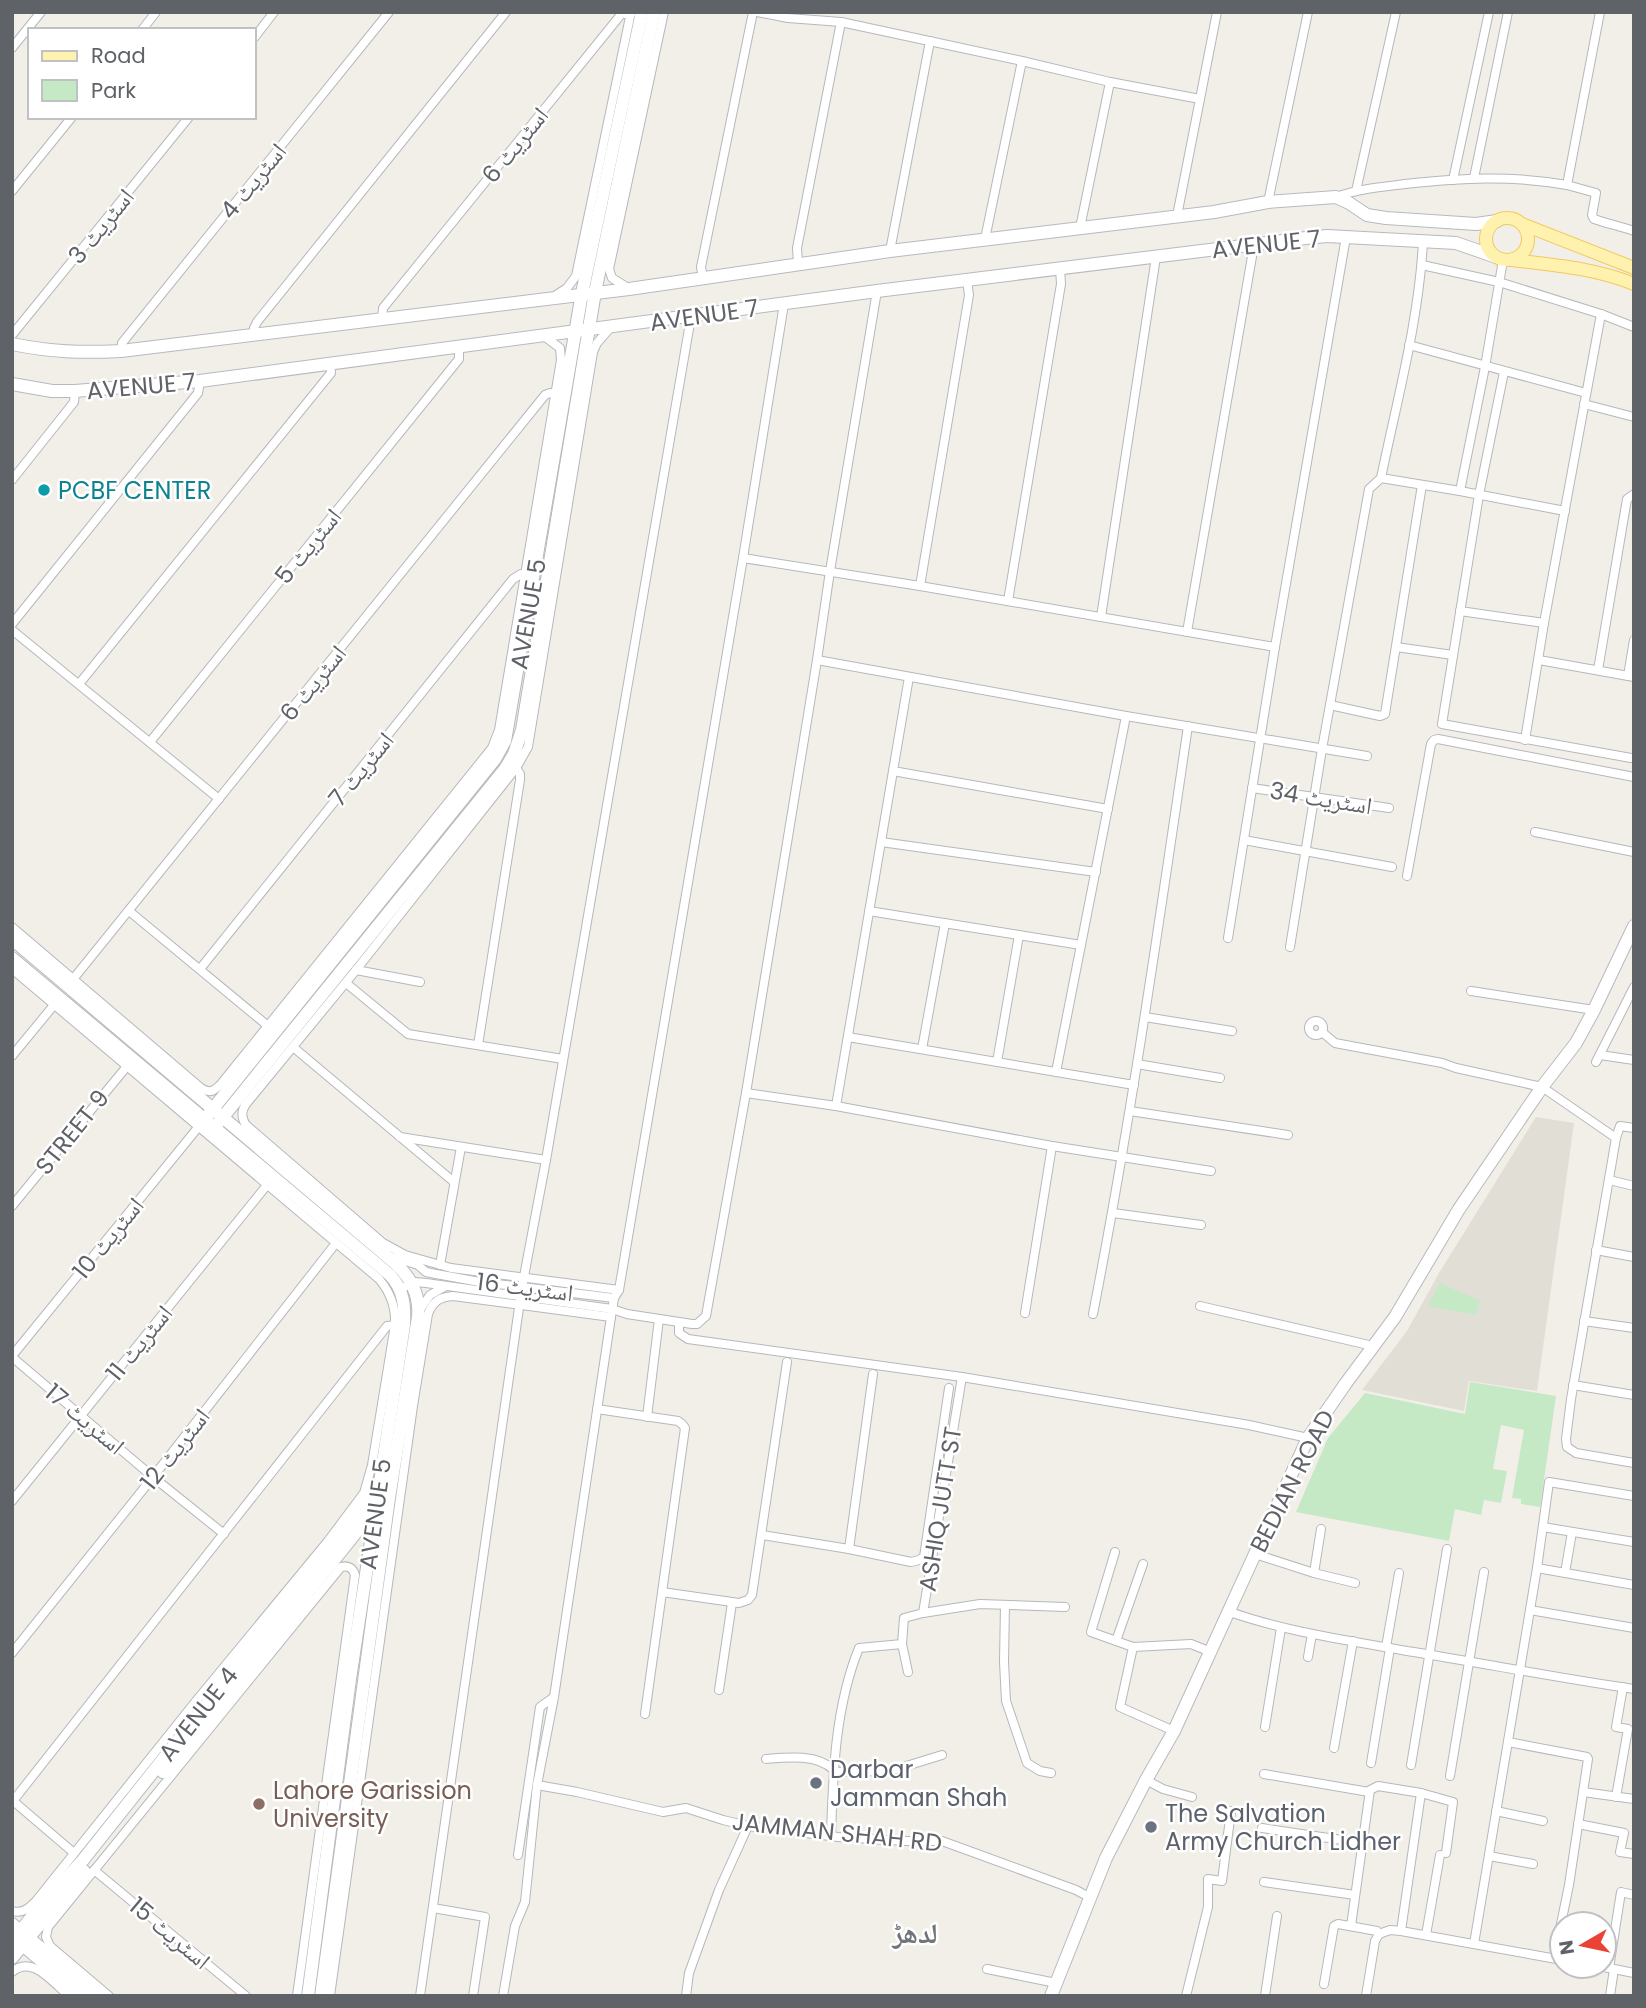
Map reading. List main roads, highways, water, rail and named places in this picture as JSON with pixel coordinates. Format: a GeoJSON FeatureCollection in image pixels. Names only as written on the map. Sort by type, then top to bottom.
{"type":"FeatureCollection","features":[{"type":"Feature","properties":{"kind":"main road","name":"AVENUE 5"},"geometry":{"type":"LineString","coordinates":[[218,1113],[225,1087],[504,745],[509,728],[564,370],[582,330],[596,258],[654,12]]}},
{"type":"Feature","properties":{"kind":"main road","name":"AVENUE 5"},"geometry":{"type":"LineString","coordinates":[[596,258],[634,13]]}},
{"type":"Feature","properties":{"kind":"main road","name":"AVENUE 7"},"geometry":{"type":"LineString","coordinates":[[12,344],[44,351],[121,351],[629,289],[890,251],[1177,216],[1268,202],[1336,197],[1367,215],[1386,218],[1476,224],[1497,221]]}},
{"type":"Feature","properties":{"kind":"main road"},"geometry":{"type":"LineString","coordinates":[[1634,268],[1507,218],[1497,221],[1486,239],[1487,246],[1503,259],[1600,272],[1634,284]]}},
{"type":"Feature","properties":{"kind":"main road"},"geometry":{"type":"LineString","coordinates":[[1503,259],[1522,254],[1528,242],[1526,229],[1522,224]]}},
{"type":"Feature","properties":{"kind":"main road"},"geometry":{"type":"LineString","coordinates":[[1559,237],[1570,236],[1634,259]]}},
{"type":"Feature","properties":{"kind":"main road","name":"AVENUE 7"},"geometry":{"type":"LineString","coordinates":[[12,384],[52,391],[75,391],[200,381],[877,291],[1306,238],[1346,237],[1456,243],[1503,259]]}},
{"type":"Feature","properties":{"kind":"main road"},"geometry":{"type":"LineString","coordinates":[[1567,266],[1575,273],[1634,294]]}},
{"type":"Feature","properties":{"kind":"main road","name":"AVENUE 5"},"geometry":{"type":"LineString","coordinates":[[218,1113],[505,769],[514,754],[522,730],[587,365],[578,314],[589,293]]}},
{"type":"Feature","properties":{"kind":"main road"},"geometry":{"type":"LineString","coordinates":[[556,297],[567,302],[578,314]]}},
{"type":"Feature","properties":{"kind":"main road","name":"BEDIAN ROAD"},"geometry":{"type":"LineString","coordinates":[[1053,1989],[1106,1858],[1174,1731],[1308,1438],[1395,1317],[1459,1209],[1542,1087],[1576,1043],[1634,926]]}},
{"type":"Feature","properties":{"kind":"main road"},"geometry":{"type":"LineString","coordinates":[[12,939],[56,970],[198,1091],[218,1113],[387,1256],[403,1282]]}},
{"type":"Feature","properties":{"kind":"main road"},"geometry":{"type":"LineString","coordinates":[[12,958],[130,1063],[403,1282]]}},
{"type":"Feature","properties":{"kind":"main road"},"geometry":{"type":"LineString","coordinates":[[206,1125],[218,1113]]}},
{"type":"Feature","properties":{"kind":"main road","name":"AVENUE 5"},"geometry":{"type":"LineString","coordinates":[[321,1996],[383,1498],[398,1403],[419,1311],[416,1294],[403,1282]]}},
{"type":"Feature","properties":{"kind":"main road","name":"AVENUE 5"},"geometry":{"type":"LineString","coordinates":[[398,1403],[404,1325],[403,1282]]}},
{"type":"Feature","properties":{"kind":"main road","name":"AVENUE 4"},"geometry":{"type":"LineString","coordinates":[[43,1913],[368,1502],[383,1498]]}},
{"type":"Feature","properties":{"kind":"main road","name":"AVENUE 5"},"geometry":{"type":"LineString","coordinates":[[308,1996],[350,1679],[381,1515]]}},
{"type":"Feature","properties":{"kind":"main road","name":"AVENUE 4"},"geometry":{"type":"LineString","coordinates":[[12,1959],[18,1937],[43,1913],[367,1519],[381,1515]]}},
{"type":"Feature","properties":{"kind":"main road"},"geometry":{"type":"LineString","coordinates":[[12,1919],[43,1913],[41,1940],[48,1960],[82,1996]]}},
{"type":"Feature","properties":{"kind":"main road"},"geometry":{"type":"LineString","coordinates":[[18,1937],[98,1996]]}},
{"type":"Feature","properties":{"kind":"main road"},"geometry":{"type":"LineString","coordinates":[[12,1959],[48,1960]]}},
{"type":"Feature","properties":{"kind":"place","name":"PCBF CENTER"},"geometry":{"type":"Point","coordinates":[44,490]}},
{"type":"Feature","properties":{"kind":"place","name":"Darbar Jamman Shah"},"geometry":{"type":"Point","coordinates":[816,1783]}},
{"type":"Feature","properties":{"kind":"place","name":"Lahore Garission University"},"geometry":{"type":"Point","coordinates":[259,1804]}},
{"type":"Feature","properties":{"kind":"place","name":"The Salvation Army Church Lidher"},"geometry":{"type":"Point","coordinates":[1151,1827]}},
{"type":"Feature","properties":{"kind":"district","name":"لدھڑ"},"geometry":{"type":"Point","coordinates":[915,1933]}}]}
